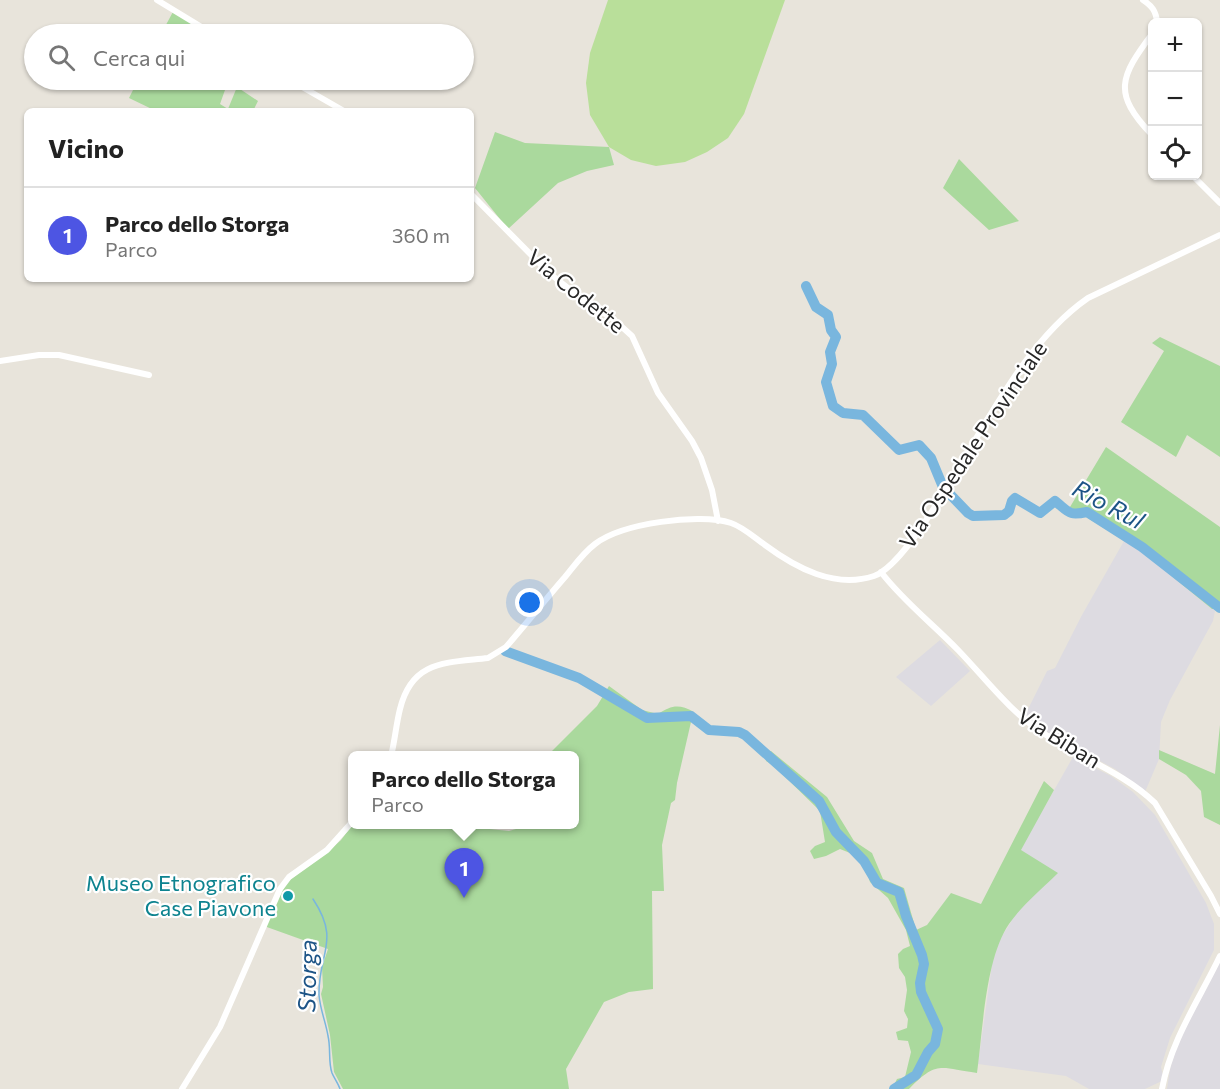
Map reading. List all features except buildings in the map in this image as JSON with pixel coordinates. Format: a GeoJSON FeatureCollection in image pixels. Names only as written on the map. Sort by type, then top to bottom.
{"type":"FeatureCollection","features":[{"type":"Feature","properties":{"kind":"street"},"geometry":{"type":"LineString","coordinates":[[157,0],[197,24]]}},
{"type":"Feature","properties":{"kind":"street"},"geometry":{"type":"LineString","coordinates":[[1143,0],[1156,12],[1156,18]]}},
{"type":"Feature","properties":{"kind":"street"},"geometry":{"type":"LineString","coordinates":[[1148,40],[1128,68],[1124,83],[1131,110],[1148,130]]}},
{"type":"Feature","properties":{"kind":"street"},"geometry":{"type":"LineString","coordinates":[[307,90],[339,108]]}},
{"type":"Feature","properties":{"kind":"street"},"geometry":{"type":"LineString","coordinates":[[1197,180],[1220,203]]}},
{"type":"Feature","properties":{"kind":"street","name":"Via Codette"},"geometry":{"type":"LineString","coordinates":[[474,197],[549,273],[591,306],[611,317],[632,336],[658,393],[692,441],[701,458],[710,482],[718,521]]}},
{"type":"Feature","properties":{"kind":"street","name":"Via Ospedale Provinciale"},"geometry":{"type":"LineString","coordinates":[[881,572],[912,540],[1023,366],[1056,324],[1088,298],[1220,235]]}},
{"type":"Feature","properties":{"kind":"street"},"geometry":{"type":"LineString","coordinates":[[0,361],[39,355],[59,355],[149,375]]}},
{"type":"Feature","properties":{"kind":"street"},"geometry":{"type":"LineString","coordinates":[[392,751],[403,700],[415,677],[436,665],[488,658],[506,647],[585,553],[603,539],[648,524],[671,520],[718,521],[732,523],[781,556],[825,577],[855,580],[881,572]]}},
{"type":"Feature","properties":{"kind":"street","name":"Via Biban"},"geometry":{"type":"LineString","coordinates":[[881,572],[900,595],[960,652],[1017,713],[1044,734],[1119,775],[1142,790],[1155,803],[1220,914]]}},
{"type":"Feature","properties":{"kind":"street"},"geometry":{"type":"LineString","coordinates":[[182,1089],[220,1027],[280,889],[289,877],[327,850],[348,827]]}},
{"type":"Feature","properties":{"kind":"street"},"geometry":{"type":"LineString","coordinates":[[1162,1089],[1168,1062],[1178,1036],[1220,956]]}},
{"type":"Feature","properties":{"kind":"shaded area"},"geometry":{"type":"Polygon","coordinates":[[[1124,541],[1141,551],[1215,611],[1213,621],[1170,700],[1161,722],[1159,759],[1145,792],[1115,769],[1058,739],[1024,717],[1047,671],[1055,668],[1124,541]]]}},
{"type":"Feature","properties":{"kind":"shaded area"},"geometry":{"type":"Polygon","coordinates":[[[940,640],[970,671],[931,706],[896,677],[940,640]]]}},
{"type":"Feature","properties":{"kind":"shaded area"},"geometry":{"type":"Polygon","coordinates":[[[1073,757],[1111,776],[1133,792],[1155,815],[1206,903],[1214,924],[1214,950],[1170,1038],[1161,1067],[1164,1080],[1145,1089],[1089,1089],[1066,1076],[978,1064],[992,964],[1000,939],[1011,922],[1020,850],[1073,757]]]}},
{"type":"Feature","properties":{"kind":"shaded area"},"geometry":{"type":"Polygon","coordinates":[[[1220,957],[1220,1089],[1167,1089],[1178,1041],[1220,957]]]}},
{"type":"Feature","properties":{"kind":"green space"},"geometry":{"type":"Polygon","coordinates":[[[608,0],[785,0],[744,114],[728,138],[707,152],[685,162],[656,166],[631,160],[609,147],[590,115],[586,83],[590,53],[608,0]]]}},
{"type":"Feature","properties":{"kind":"green space"},"geometry":{"type":"Polygon","coordinates":[[[174,10],[199,24],[166,24],[174,10]]]}},
{"type":"Feature","properties":{"kind":"green space"},"geometry":{"type":"Polygon","coordinates":[[[133,90],[225,90],[220,104],[226,108],[150,108],[129,98],[133,90]]]}},
{"type":"Feature","properties":{"kind":"green space"},"geometry":{"type":"Polygon","coordinates":[[[236,90],[242,90],[258,101],[254,108],[228,108],[236,90]]]}},
{"type":"Feature","properties":{"kind":"green space"},"geometry":{"type":"Polygon","coordinates":[[[495,132],[525,143],[609,147],[614,165],[587,171],[558,183],[508,229],[475,188],[495,132]]]}},
{"type":"Feature","properties":{"kind":"green space"},"geometry":{"type":"Polygon","coordinates":[[[959,159],[1019,221],[989,230],[943,188],[959,159]]]}},
{"type":"Feature","properties":{"kind":"green space"},"geometry":{"type":"Polygon","coordinates":[[[1160,337],[1220,366],[1220,457],[1187,435],[1176,457],[1121,422],[1164,351],[1152,343],[1160,337]]]}},
{"type":"Feature","properties":{"kind":"green space"},"geometry":{"type":"Polygon","coordinates":[[[1106,447],[1220,527],[1220,609],[1212,609],[1141,551],[1070,507],[1106,447]]]}},
{"type":"Feature","properties":{"kind":"green space"},"geometry":{"type":"Polygon","coordinates":[[[609,686],[642,710],[658,714],[672,707],[680,707],[694,712],[691,716],[695,718],[691,722],[675,800],[671,803],[662,845],[664,891],[652,891],[653,989],[629,992],[604,1002],[566,1069],[569,1089],[343,1089],[334,1072],[330,1035],[321,994],[322,967],[328,949],[264,926],[287,882],[329,851],[349,829],[509,831],[579,829],[579,751],[552,751],[597,706],[609,686]]]}},
{"type":"Feature","properties":{"kind":"green space"},"geometry":{"type":"Polygon","coordinates":[[[1220,725],[1220,825],[1204,817],[1201,791],[1186,775],[1159,759],[1159,750],[1215,774],[1220,725]]]}},
{"type":"Feature","properties":{"kind":"green space"},"geometry":{"type":"Polygon","coordinates":[[[771,751],[827,797],[854,841],[872,853],[883,879],[904,888],[916,930],[927,925],[951,893],[981,904],[1044,781],[1054,790],[1021,850],[1058,873],[1020,910],[1001,939],[986,996],[977,1073],[940,1068],[926,1074],[909,1089],[892,1089],[897,1079],[905,1077],[911,1052],[908,1041],[898,1040],[896,1032],[907,1028],[908,1019],[904,1011],[907,990],[905,977],[899,968],[898,954],[910,946],[906,930],[888,898],[870,882],[867,872],[855,855],[840,849],[814,859],[810,851],[825,842],[820,811],[773,765],[766,761],[765,753],[771,751]]]}},
{"type":"Feature","properties":{"kind":"waterway","name":"Rio Rul"},"geometry":{"type":"LineString","coordinates":[[806,286],[816,307],[828,315],[831,330],[836,337],[830,352],[832,364],[826,382],[833,406],[843,413],[863,415],[899,450],[919,445],[931,458],[943,487],[968,513],[973,516],[1004,515],[1009,511],[1015,498],[1040,513],[1055,501],[1069,512],[1076,514],[1087,512],[1142,547],[1220,608]]}},
{"type":"Feature","properties":{"kind":"waterway"},"geometry":{"type":"LineString","coordinates":[[505,651],[579,678],[647,718],[691,716],[709,730],[739,732],[819,801],[836,832],[864,861],[877,883],[899,892],[922,955],[924,964],[920,983],[921,992],[938,1029],[935,1044],[916,1075],[894,1089]]}},
{"type":"Feature","properties":{"kind":"waterway","name":"Storga"},"geometry":{"type":"LineString","coordinates":[[313,899],[326,926],[326,947],[319,995],[329,1041],[331,1069],[340,1089]]}},
{"type":"Feature","properties":{"kind":"place","name":"Museo Etnografico Case Piavone"},"geometry":{"type":"Point","coordinates":[288,896]}},
{"type":"Feature","properties":{"kind":"place","name":"Parco dello Storga"},"geometry":{"type":"Point","coordinates":[464,898]}}]}
